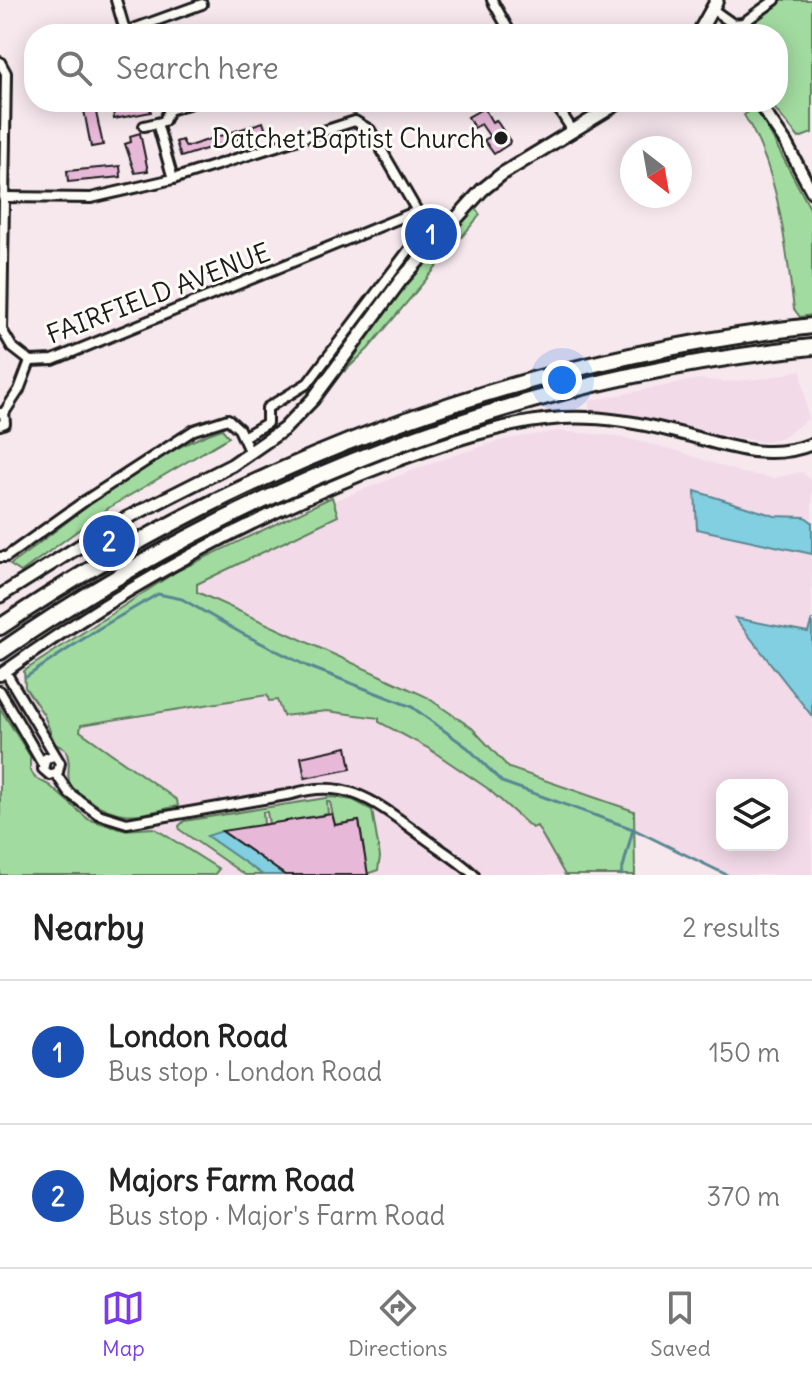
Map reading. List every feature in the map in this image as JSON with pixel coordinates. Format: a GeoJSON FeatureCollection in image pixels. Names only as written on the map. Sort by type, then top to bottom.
{"type":"FeatureCollection","features":[{"type":"Feature","properties":{"kind":"highway"},"geometry":{"type":"LineString","coordinates":[[0,627],[101,562],[195,509],[367,433],[494,389],[593,363],[721,338],[812,326]]}},
{"type":"Feature","properties":{"kind":"highway"},"geometry":{"type":"LineString","coordinates":[[0,652],[103,584],[214,523],[310,478],[412,438],[500,409],[638,374],[735,356],[812,347]]}},
{"type":"Feature","properties":{"kind":"main road"},"geometry":{"type":"LineString","coordinates":[[703,24],[714,4]]}},
{"type":"Feature","properties":{"kind":"main road"},"geometry":{"type":"LineString","coordinates":[[0,596],[115,524],[250,453],[284,429],[313,399],[369,320],[463,208],[492,182],[604,112]]}},
{"type":"Feature","properties":{"kind":"street"},"geometry":{"type":"LineString","coordinates":[[116,0],[123,24]]}},
{"type":"Feature","properties":{"kind":"street"},"geometry":{"type":"LineString","coordinates":[[492,0],[505,24]]}},
{"type":"Feature","properties":{"kind":"street"},"geometry":{"type":"LineString","coordinates":[[714,4],[733,24],[743,23],[775,0]]}},
{"type":"Feature","properties":{"kind":"street"},"geometry":{"type":"LineString","coordinates":[[150,24],[202,4]]}},
{"type":"Feature","properties":{"kind":"street","name":"FAIRFIELD AVENUE"},"geometry":{"type":"LineString","coordinates":[[0,62],[6,73],[2,330],[12,347],[30,361],[53,360],[417,211]]}},
{"type":"Feature","properties":{"kind":"street"},"geometry":{"type":"LineString","coordinates":[[165,112],[160,122],[173,179]]}},
{"type":"Feature","properties":{"kind":"street"},"geometry":{"type":"LineString","coordinates":[[561,112],[573,131]]}},
{"type":"Feature","properties":{"kind":"street"},"geometry":{"type":"LineString","coordinates":[[765,112],[786,143],[812,192]]}},
{"type":"Feature","properties":{"kind":"street"},"geometry":{"type":"LineString","coordinates":[[2,197],[91,198],[173,179],[355,121],[370,130],[417,211],[442,233]]}},
{"type":"Feature","properties":{"kind":"street"},"geometry":{"type":"LineString","coordinates":[[144,126],[160,122]]}},
{"type":"Feature","properties":{"kind":"street"},"geometry":{"type":"LineString","coordinates":[[243,437],[267,423],[267,408],[308,383],[430,222]]}},
{"type":"Feature","properties":{"kind":"street"},"geometry":{"type":"LineString","coordinates":[[0,425],[5,423],[2,413],[19,390],[30,361]]}},
{"type":"Feature","properties":{"kind":"street"},"geometry":{"type":"LineString","coordinates":[[56,774],[60,763],[3,673],[99,607],[223,537],[341,483],[474,434],[534,421],[590,418],[645,425],[763,454],[795,450],[812,444]]}},
{"type":"Feature","properties":{"kind":"street"},"geometry":{"type":"LineString","coordinates":[[0,557],[6,557],[86,500],[194,430],[228,419],[239,429],[250,453]]}},
{"type":"Feature","properties":{"kind":"street"},"geometry":{"type":"LineString","coordinates":[[0,691],[47,774],[56,774]]}},
{"type":"Feature","properties":{"kind":"street"},"geometry":{"type":"LineString","coordinates":[[42,763],[54,756]]}},
{"type":"Feature","properties":{"kind":"street"},"geometry":{"type":"LineString","coordinates":[[56,774],[69,793],[98,814],[127,823],[292,794],[314,787],[343,789],[369,797],[474,875]]}},
{"type":"Feature","properties":{"kind":"shaded area"},"geometry":{"type":"Polygon","coordinates":[[[801,370],[808,419],[782,438],[765,442],[589,414],[589,401],[698,379],[726,382],[801,370]]]}},
{"type":"Feature","properties":{"kind":"shaded area"},"geometry":{"type":"Polygon","coordinates":[[[559,431],[618,436],[675,450],[742,473],[773,478],[802,472],[812,481],[812,875],[727,875],[581,807],[182,599],[182,578],[328,503],[440,460],[506,439],[559,431]]]}},
{"type":"Feature","properties":{"kind":"shaded area"},"geometry":{"type":"Polygon","coordinates":[[[188,632],[375,706],[609,875],[9,875],[0,703],[25,687],[44,715],[188,632]]]}},
{"type":"Feature","properties":{"kind":"green space"},"geometry":{"type":"Polygon","coordinates":[[[780,0],[812,0],[812,133],[799,138],[777,112],[788,112],[788,24],[748,24],[780,0]]]}},
{"type":"Feature","properties":{"kind":"green space"},"geometry":{"type":"Polygon","coordinates":[[[756,112],[765,124],[812,212],[812,315],[800,317],[794,309],[784,234],[773,184],[766,160],[744,115],[756,112]]]}},
{"type":"Feature","properties":{"kind":"green space"},"geometry":{"type":"Polygon","coordinates":[[[474,206],[480,215],[368,349],[344,372],[395,299],[474,206]]]}},
{"type":"Feature","properties":{"kind":"green space"},"geometry":{"type":"Polygon","coordinates":[[[222,429],[229,437],[110,507],[21,572],[10,565],[138,471],[222,429]]]}},
{"type":"Feature","properties":{"kind":"green space"},"geometry":{"type":"Polygon","coordinates":[[[332,497],[338,516],[197,584],[197,592],[425,696],[472,728],[509,768],[634,811],[635,875],[565,875],[537,826],[532,828],[487,788],[428,748],[379,722],[379,718],[327,711],[283,716],[277,700],[269,701],[267,695],[81,725],[80,731],[177,800],[178,806],[142,814],[122,814],[101,807],[73,789],[65,749],[55,744],[44,715],[25,687],[24,671],[177,571],[332,497]]]}},
{"type":"Feature","properties":{"kind":"green space"},"geometry":{"type":"Polygon","coordinates":[[[0,708],[30,756],[30,769],[35,778],[49,785],[88,819],[123,830],[154,828],[219,869],[214,875],[0,875],[0,708]]]}},
{"type":"Feature","properties":{"kind":"green space"},"geometry":{"type":"Polygon","coordinates":[[[332,797],[353,800],[372,810],[380,857],[378,870],[367,874],[359,821],[335,825],[330,802],[327,802],[328,814],[269,824],[267,812],[263,812],[264,825],[208,836],[263,875],[245,875],[180,830],[179,826],[184,821],[332,797]]]}},
{"type":"Feature","properties":{"kind":"water"},"geometry":{"type":"Polygon","coordinates":[[[695,491],[775,516],[805,517],[812,522],[812,554],[697,529],[695,491]]]}},
{"type":"Feature","properties":{"kind":"water"},"geometry":{"type":"Polygon","coordinates":[[[735,618],[808,632],[812,619],[812,716],[735,618]]]}},
{"type":"Feature","properties":{"kind":"water"},"geometry":{"type":"Polygon","coordinates":[[[222,831],[285,875],[263,875],[207,836],[222,831]]]}},
{"type":"Feature","properties":{"kind":"building"},"geometry":{"type":"Polygon","coordinates":[[[84,112],[96,112],[103,145],[91,147],[84,112]]]}},
{"type":"Feature","properties":{"kind":"building"},"geometry":{"type":"Polygon","coordinates":[[[113,112],[151,112],[114,119],[113,112]]]}},
{"type":"Feature","properties":{"kind":"building"},"geometry":{"type":"Polygon","coordinates":[[[477,112],[486,112],[492,122],[496,120],[509,144],[494,154],[484,140],[490,137],[481,124],[474,128],[468,117],[477,112]]]}},
{"type":"Feature","properties":{"kind":"building"},"geometry":{"type":"Polygon","coordinates":[[[263,122],[265,128],[262,131],[181,157],[176,142],[182,140],[186,147],[263,122]]]}},
{"type":"Feature","properties":{"kind":"building"},"geometry":{"type":"Polygon","coordinates":[[[140,133],[148,171],[135,173],[125,144],[131,142],[130,136],[140,133]]]}},
{"type":"Feature","properties":{"kind":"building"},"geometry":{"type":"Polygon","coordinates":[[[120,166],[121,177],[68,182],[67,171],[120,166]]]}},
{"type":"Feature","properties":{"kind":"building"},"geometry":{"type":"Polygon","coordinates":[[[347,747],[351,769],[305,778],[301,757],[347,747]]]}},
{"type":"Feature","properties":{"kind":"building"},"geometry":{"type":"Polygon","coordinates":[[[332,814],[335,825],[359,821],[368,875],[285,875],[222,831],[332,814]]]}},
{"type":"Feature","properties":{"kind":"waterway"},"geometry":{"type":"LineString","coordinates":[[26,677],[158,594],[182,599],[307,666],[412,707],[468,748],[502,782],[633,829],[727,875]]}},
{"type":"Feature","properties":{"kind":"waterway"},"geometry":{"type":"LineString","coordinates":[[621,875],[633,829]]}},
{"type":"Feature","properties":{"kind":"place","name":"Datchet Baptist Church"},"geometry":{"type":"Point","coordinates":[501,138]}},
{"type":"Feature","properties":{"kind":"place","name":"London Road"},"geometry":{"type":"Point","coordinates":[431,234]}},
{"type":"Feature","properties":{"kind":"place","name":"Majors Farm Road"},"geometry":{"type":"Point","coordinates":[109,541]}}]}
